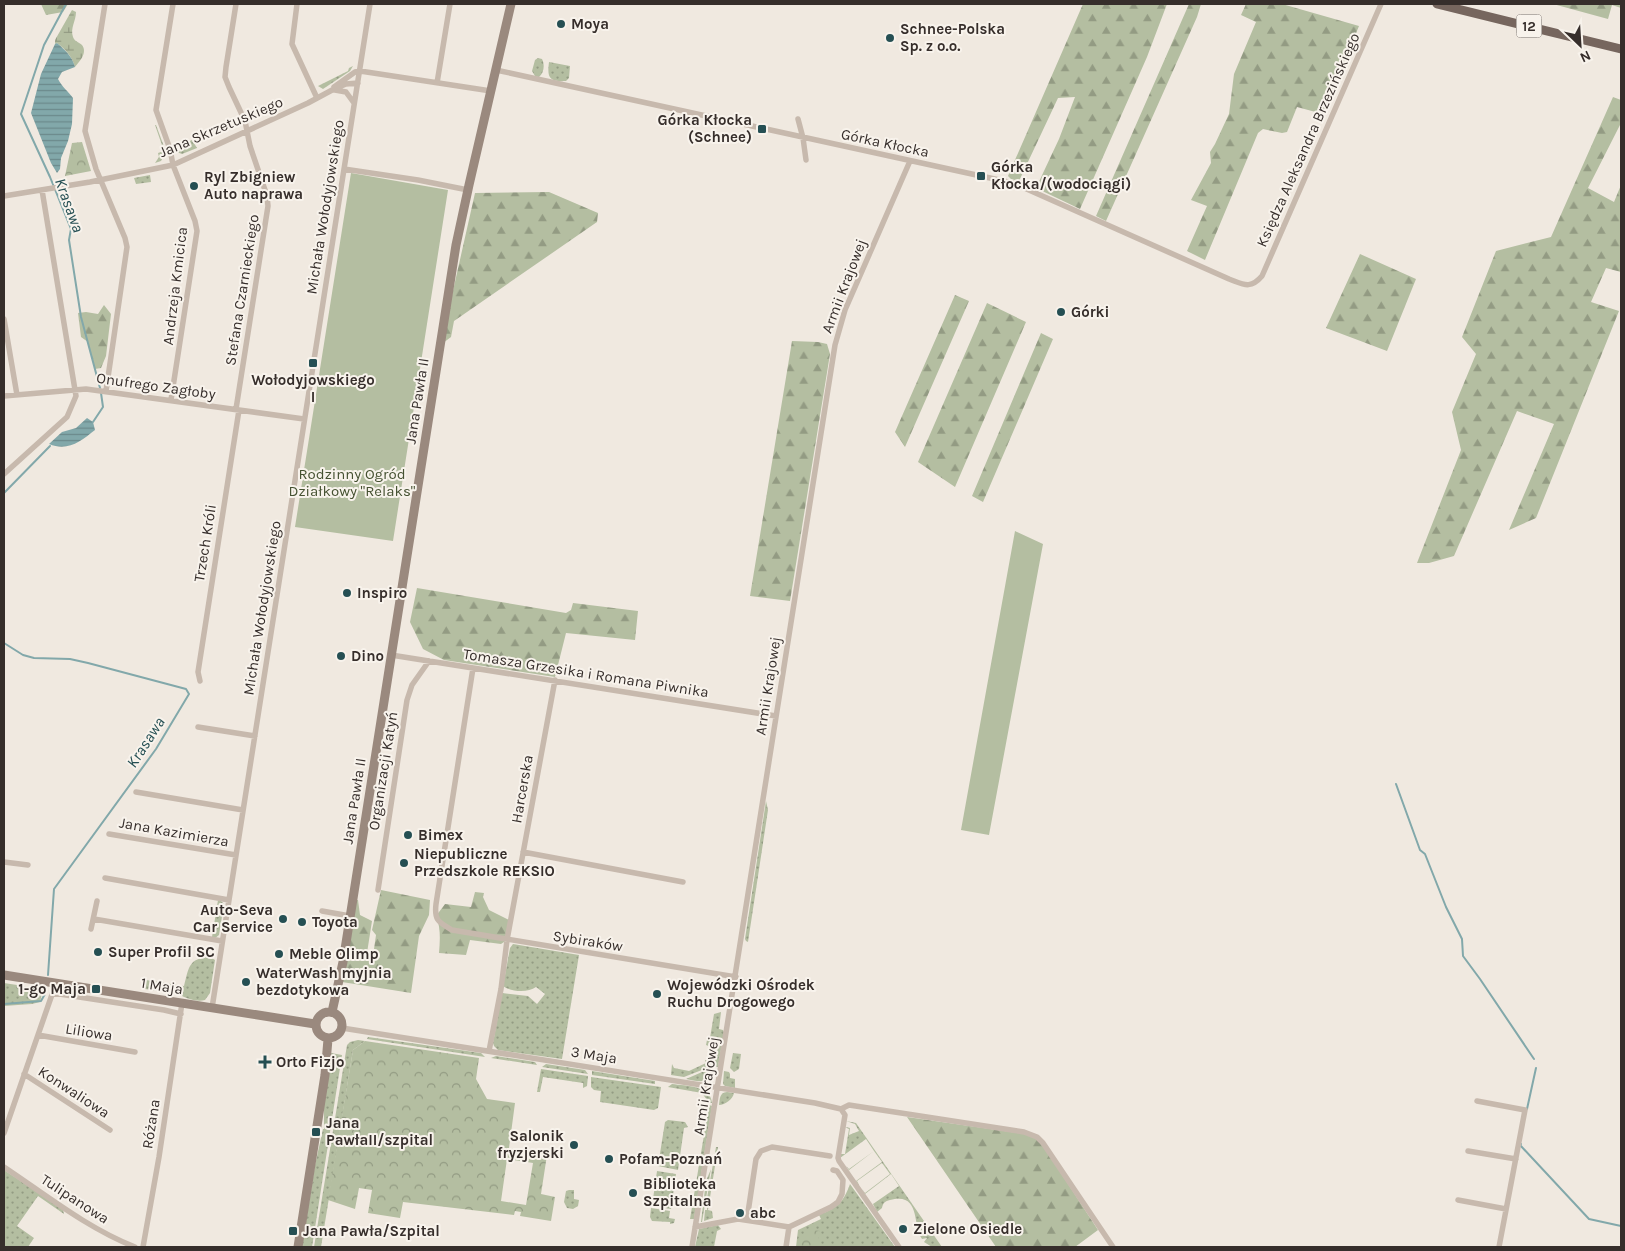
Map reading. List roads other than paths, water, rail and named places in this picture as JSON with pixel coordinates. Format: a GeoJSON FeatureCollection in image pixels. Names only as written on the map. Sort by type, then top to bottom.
{"type":"FeatureCollection","features":[{"type":"Feature","properties":{"kind":"main road","name":"Jana Pawła II"},"geometry":{"type":"LineString","coordinates":[[332,1012],[343,962],[458,238],[512,4]]}},
{"type":"Feature","properties":{"kind":"main road","name":"12"},"geometry":{"type":"LineString","coordinates":[[1437,4],[1621,49]]}},
{"type":"Feature","properties":{"kind":"main road","name":"1 Maja"},"geometry":{"type":"LineString","coordinates":[[4,975],[315,1024]]}},
{"type":"Feature","properties":{"kind":"main road"},"geometry":{"type":"LineString","coordinates":[[332,1012],[339,1017],[342,1028],[338,1035],[328,1039],[318,1034],[315,1024],[321,1014],[332,1012]]}},
{"type":"Feature","properties":{"kind":"main road"},"geometry":{"type":"LineString","coordinates":[[298,1247],[325,1075],[328,1039]]}},
{"type":"Feature","properties":{"kind":"street"},"geometry":{"type":"LineString","coordinates":[[103,391],[127,247],[96,169],[85,131],[105,4]]}},
{"type":"Feature","properties":{"kind":"street","name":"Andrzeja Kmicica"},"geometry":{"type":"LineString","coordinates":[[171,400],[197,231],[196,221],[173,165],[170,149],[158,117],[156,104],[173,4]]}},
{"type":"Feature","properties":{"kind":"street","name":"Stefana Czarnieckiego"},"geometry":{"type":"LineString","coordinates":[[236,4],[226,77],[248,130],[250,146],[267,196],[268,206],[238,409]]}},
{"type":"Feature","properties":{"kind":"street"},"geometry":{"type":"LineString","coordinates":[[297,4],[292,44],[317,98]]}},
{"type":"Feature","properties":{"kind":"street","name":"Michała Wołodyjowskiego"},"geometry":{"type":"LineString","coordinates":[[212,1008],[370,4]]}},
{"type":"Feature","properties":{"kind":"street"},"geometry":{"type":"LineString","coordinates":[[437,83],[450,4]]}},
{"type":"Feature","properties":{"kind":"street","name":"Księdza Aleksandra Brzezińskiego"},"geometry":{"type":"LineString","coordinates":[[1254,284],[1262,276],[1381,4]]}},
{"type":"Feature","properties":{"kind":"street","name":"Górka Kłocka"},"geometry":{"type":"LineString","coordinates":[[496,70],[1013,183],[1229,278],[1246,285],[1254,284]]}},
{"type":"Feature","properties":{"kind":"street"},"geometry":{"type":"LineString","coordinates":[[360,71],[491,91]]}},
{"type":"Feature","properties":{"kind":"street","name":"Jana Skrzetuskiego"},"geometry":{"type":"LineString","coordinates":[[328,92],[355,72],[360,71]]}},
{"type":"Feature","properties":{"kind":"street","name":"Jana Skrzetuskiego"},"geometry":{"type":"LineString","coordinates":[[4,196],[100,180],[173,165],[346,84],[358,83]]}},
{"type":"Feature","properties":{"kind":"street"},"geometry":{"type":"LineString","coordinates":[[328,92],[342,90],[349,95],[354,104]]}},
{"type":"Feature","properties":{"kind":"street"},"geometry":{"type":"LineString","coordinates":[[798,119],[804,138],[806,160]]}},
{"type":"Feature","properties":{"kind":"street","name":"Armii Krajowej"},"geometry":{"type":"LineString","coordinates":[[692,1247],[835,345],[845,310],[910,161]]}},
{"type":"Feature","properties":{"kind":"street"},"geometry":{"type":"LineString","coordinates":[[344,169],[418,180],[468,190]]}},
{"type":"Feature","properties":{"kind":"street"},"geometry":{"type":"LineString","coordinates":[[4,474],[67,417],[76,400],[76,390],[70,370],[42,190]]}},
{"type":"Feature","properties":{"kind":"street"},"geometry":{"type":"LineString","coordinates":[[4,318],[17,395]]}},
{"type":"Feature","properties":{"kind":"street","name":"Onufrego Zagłoby"},"geometry":{"type":"LineString","coordinates":[[4,396],[76,390],[103,391],[304,419]]}},
{"type":"Feature","properties":{"kind":"street","name":"Trzech Króli"},"geometry":{"type":"LineString","coordinates":[[200,681],[198,672],[238,409]]}},
{"type":"Feature","properties":{"kind":"street","name":"Tomasza Grzesika i Romana Piwnika"},"geometry":{"type":"LineString","coordinates":[[391,655],[776,716]]}},
{"type":"Feature","properties":{"kind":"street","name":"Organizacji Katyń"},"geometry":{"type":"LineString","coordinates":[[378,890],[407,700],[412,685],[429,660]]}},
{"type":"Feature","properties":{"kind":"street","name":"Sybiraków"},"geometry":{"type":"LineString","coordinates":[[473,668],[436,904],[435,914],[439,922],[452,930],[736,977]]}},
{"type":"Feature","properties":{"kind":"street","name":"Harcerska"},"geometry":{"type":"LineString","coordinates":[[489,1051],[501,990],[507,940],[555,680]]}},
{"type":"Feature","properties":{"kind":"street"},"geometry":{"type":"LineString","coordinates":[[198,728],[255,736]]}},
{"type":"Feature","properties":{"kind":"street"},"geometry":{"type":"LineString","coordinates":[[136,792],[243,810]]}},
{"type":"Feature","properties":{"kind":"street","name":"Jana Kazimierza"},"geometry":{"type":"LineString","coordinates":[[109,834],[236,855]]}},
{"type":"Feature","properties":{"kind":"street"},"geometry":{"type":"LineString","coordinates":[[523,852],[683,882]]}},
{"type":"Feature","properties":{"kind":"street"},"geometry":{"type":"LineString","coordinates":[[4,862],[28,865]]}},
{"type":"Feature","properties":{"kind":"street"},"geometry":{"type":"LineString","coordinates":[[105,878],[229,900]]}},
{"type":"Feature","properties":{"kind":"street"},"geometry":{"type":"LineString","coordinates":[[91,929],[97,900]]}},
{"type":"Feature","properties":{"kind":"street"},"geometry":{"type":"LineString","coordinates":[[322,911],[350,916]]}},
{"type":"Feature","properties":{"kind":"street"},"geometry":{"type":"LineString","coordinates":[[94,919],[222,941]]}},
{"type":"Feature","properties":{"kind":"street"},"geometry":{"type":"LineString","coordinates":[[4,1133],[56,983]]}},
{"type":"Feature","properties":{"kind":"street"},"geometry":{"type":"LineString","coordinates":[[53,993],[181,1014]]}},
{"type":"Feature","properties":{"kind":"street","name":"Różana"},"geometry":{"type":"LineString","coordinates":[[143,1247],[159,1157],[182,1003]]}},
{"type":"Feature","properties":{"kind":"street","name":"3 Maja"},"geometry":{"type":"LineString","coordinates":[[342,1028],[815,1103],[841,1109],[849,1105],[1024,1132],[1037,1137],[1043,1143],[1113,1247]]}},
{"type":"Feature","properties":{"kind":"street","name":"Liliowa"},"geometry":{"type":"LineString","coordinates":[[38,1035],[135,1052]]}},
{"type":"Feature","properties":{"kind":"street","name":"Konwaliowa"},"geometry":{"type":"LineString","coordinates":[[24,1074],[110,1130]]}},
{"type":"Feature","properties":{"kind":"street"},"geometry":{"type":"LineString","coordinates":[[1477,1101],[1525,1110],[1499,1247]]}},
{"type":"Feature","properties":{"kind":"street"},"geometry":{"type":"LineString","coordinates":[[841,1109],[845,1115],[839,1161],[899,1247]]}},
{"type":"Feature","properties":{"kind":"street"},"geometry":{"type":"LineString","coordinates":[[747,1219],[756,1159],[761,1151],[772,1147],[830,1156]]}},
{"type":"Feature","properties":{"kind":"street"},"geometry":{"type":"LineString","coordinates":[[1468,1150],[1516,1159]]}},
{"type":"Feature","properties":{"kind":"street","name":"Tulipanowa"},"geometry":{"type":"LineString","coordinates":[[4,1167],[93,1227],[112,1238],[135,1247]]}},
{"type":"Feature","properties":{"kind":"street"},"geometry":{"type":"LineString","coordinates":[[695,1227],[735,1219],[747,1219],[789,1227],[838,1202],[842,1194],[843,1180],[837,1171],[832,1170]]}},
{"type":"Feature","properties":{"kind":"street"},"geometry":{"type":"LineString","coordinates":[[1458,1200],[1506,1209]]}},
{"type":"Feature","properties":{"kind":"street"},"geometry":{"type":"LineString","coordinates":[[786,1247],[789,1227]]}},
{"type":"Feature","properties":{"kind":"water"},"geometry":{"type":"Polygon","coordinates":[[[57,43],[70,56],[75,67],[62,72],[58,79],[73,98],[72,124],[61,158],[60,169],[57,173],[51,163],[31,113],[41,74],[57,43]]]}},
{"type":"Feature","properties":{"kind":"water"},"geometry":{"type":"Polygon","coordinates":[[[87,418],[93,422],[95,430],[85,438],[74,444],[62,447],[49,444],[62,432],[76,428],[87,418]]]}},
{"type":"Feature","properties":{"kind":"waterway","name":"Krasawa"},"geometry":{"type":"LineString","coordinates":[[66,4],[44,45],[21,114],[71,229],[69,240],[81,317],[100,388]]}},
{"type":"Feature","properties":{"kind":"waterway","name":"Krasawa"},"geometry":{"type":"LineString","coordinates":[[93,422],[103,407],[101,393]]}},
{"type":"Feature","properties":{"kind":"waterway","name":"Krasawa"},"geometry":{"type":"LineString","coordinates":[[4,493],[50,446]]}},
{"type":"Feature","properties":{"kind":"waterway","name":"Krasawa"},"geometry":{"type":"LineString","coordinates":[[4,643],[23,655],[34,658],[70,659],[88,663],[186,689],[189,694],[156,749],[54,889],[48,975]]}},
{"type":"Feature","properties":{"kind":"waterway"},"geometry":{"type":"LineString","coordinates":[[1396,784],[1420,850],[1425,854],[1446,907],[1462,939],[1463,956],[1534,1059]]}},
{"type":"Feature","properties":{"kind":"waterway","name":"Krasawa"},"geometry":{"type":"LineString","coordinates":[[4,1004],[41,1001],[46,989]]}},
{"type":"Feature","properties":{"kind":"waterway"},"geometry":{"type":"LineString","coordinates":[[1527,1109],[1536,1068]]}},
{"type":"Feature","properties":{"kind":"waterway"},"geometry":{"type":"LineString","coordinates":[[1521,1144],[1589,1219],[1621,1226]]}},
{"type":"Feature","properties":{"kind":"place","name":"Moya"},"geometry":{"type":"Point","coordinates":[561,24]}},
{"type":"Feature","properties":{"kind":"place","name":"Schnee-Polska Sp. z o.o."},"geometry":{"type":"Point","coordinates":[890,38]}},
{"type":"Feature","properties":{"kind":"place","name":"Górka Kłocka (Schnee)"},"geometry":{"type":"Point","coordinates":[762,129]}},
{"type":"Feature","properties":{"kind":"place","name":"Górka Kłocka/(wodociągi)"},"geometry":{"type":"Point","coordinates":[981,176]}},
{"type":"Feature","properties":{"kind":"place","name":"Ryl Zbigniew Auto naprawa"},"geometry":{"type":"Point","coordinates":[194,186]}},
{"type":"Feature","properties":{"kind":"place","name":"Górki"},"geometry":{"type":"Point","coordinates":[1061,312]}},
{"type":"Feature","properties":{"kind":"place","name":"Wołodyjowskiego I"},"geometry":{"type":"Point","coordinates":[313,363]}},
{"type":"Feature","properties":{"kind":"place","name":"Inspiro"},"geometry":{"type":"Point","coordinates":[347,593]}},
{"type":"Feature","properties":{"kind":"place","name":"Dino"},"geometry":{"type":"Point","coordinates":[341,656]}},
{"type":"Feature","properties":{"kind":"place","name":"Bimex"},"geometry":{"type":"Point","coordinates":[408,835]}},
{"type":"Feature","properties":{"kind":"place","name":"Niepubliczne Przedszkole REKSIO"},"geometry":{"type":"Point","coordinates":[404,863]}},
{"type":"Feature","properties":{"kind":"place","name":"Auto-Seva Car Service"},"geometry":{"type":"Point","coordinates":[283,919]}},
{"type":"Feature","properties":{"kind":"place","name":"Toyota"},"geometry":{"type":"Point","coordinates":[302,922]}},
{"type":"Feature","properties":{"kind":"place","name":"Super Profil SC"},"geometry":{"type":"Point","coordinates":[98,952]}},
{"type":"Feature","properties":{"kind":"place","name":"Meble Olimp"},"geometry":{"type":"Point","coordinates":[279,954]}},
{"type":"Feature","properties":{"kind":"place","name":"WaterWash myjnia bezdotykowa"},"geometry":{"type":"Point","coordinates":[246,982]}},
{"type":"Feature","properties":{"kind":"place","name":"1-go Maja"},"geometry":{"type":"Point","coordinates":[96,989]}},
{"type":"Feature","properties":{"kind":"place","name":"Wojewódzki Ośrodek Ruchu Drogowego"},"geometry":{"type":"Point","coordinates":[657,994]}},
{"type":"Feature","properties":{"kind":"place","name":"Orto Fizjo"},"geometry":{"type":"Point","coordinates":[265,1062]}},
{"type":"Feature","properties":{"kind":"place","name":"Jana PawłaII/szpital"},"geometry":{"type":"Point","coordinates":[316,1132]}},
{"type":"Feature","properties":{"kind":"place","name":"Salonik fryzjerski"},"geometry":{"type":"Point","coordinates":[574,1145]}},
{"type":"Feature","properties":{"kind":"place","name":"Pofam-Poznań"},"geometry":{"type":"Point","coordinates":[609,1159]}},
{"type":"Feature","properties":{"kind":"place","name":"Biblioteka Szpitalna"},"geometry":{"type":"Point","coordinates":[633,1193]}},
{"type":"Feature","properties":{"kind":"place","name":"abc"},"geometry":{"type":"Point","coordinates":[740,1213]}},
{"type":"Feature","properties":{"kind":"place","name":"Zielone Osiedle"},"geometry":{"type":"Point","coordinates":[903,1229]}},
{"type":"Feature","properties":{"kind":"place","name":"Jana Pawła/Szpital"},"geometry":{"type":"Point","coordinates":[293,1231]}},
{"type":"Feature","properties":{"kind":"park label","name":"Rodzinny Ogród Działkowy \"Relaks\""},"geometry":{"type":"Point","coordinates":[352,482]}}]}
